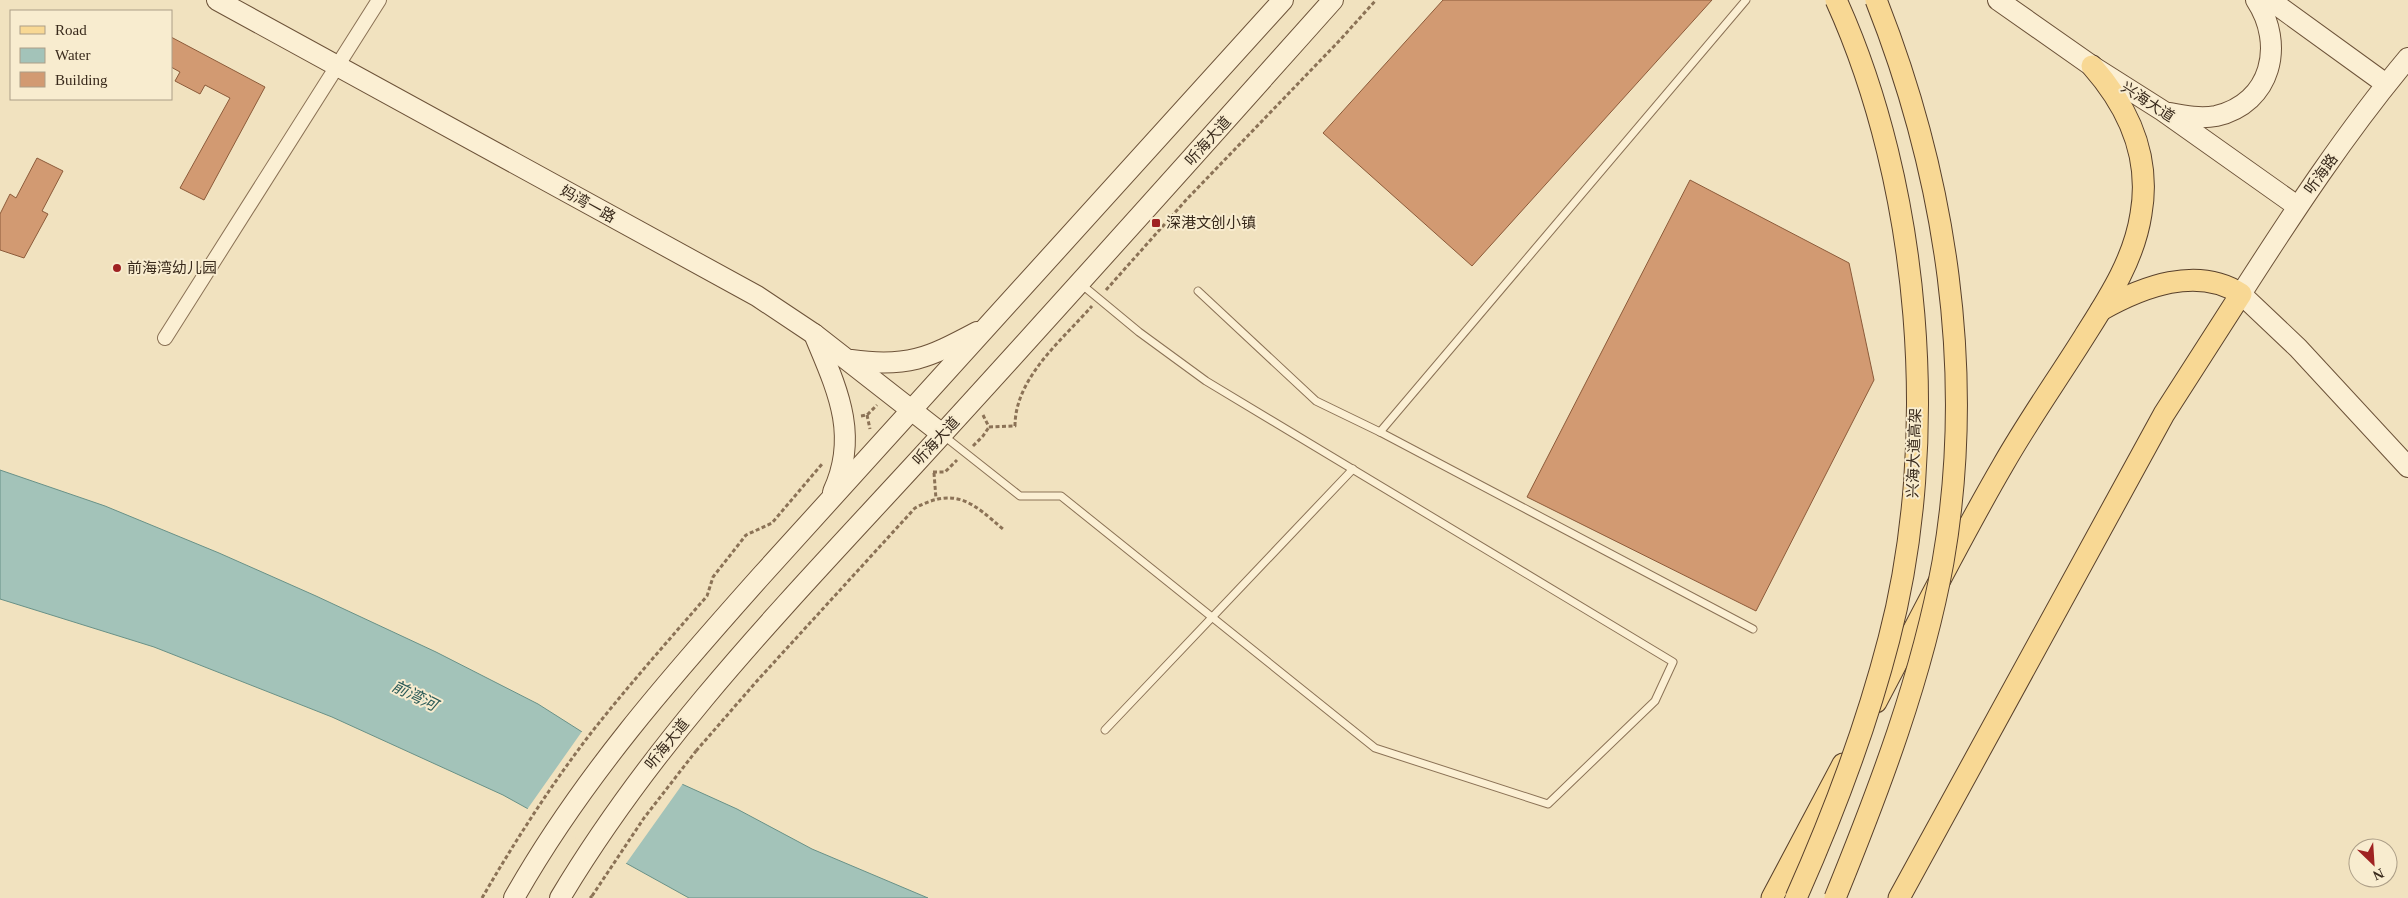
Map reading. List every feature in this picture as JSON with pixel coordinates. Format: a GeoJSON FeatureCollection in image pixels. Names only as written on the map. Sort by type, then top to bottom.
{"type":"FeatureCollection","features":[{"type":"Feature","properties":{"kind":"main road","name":"妈湾一路"},"geometry":{"type":"LineString","coordinates":[[217,0],[757,296],[848,359],[942,434]]}},
{"type":"Feature","properties":{"kind":"main road"},"geometry":{"type":"LineString","coordinates":[[514,898],[535,860],[585,786],[645,711],[729,612],[990,326],[1283,0]]}},
{"type":"Feature","properties":{"kind":"main road","name":"听海大道"},"geometry":{"type":"LineString","coordinates":[[565,890],[617,810],[675,735],[754,639],[1080,284],[1333,0]]}},
{"type":"Feature","properties":{"kind":"main road","name":"兴海大道高架"},"geometry":{"type":"LineString","coordinates":[[1796,898],[1844,781],[1889,639],[1903,570],[1913,501],[1917,432],[1916,362],[1910,275],[1899,200],[1882,125],[1866,70],[1836,0]]}},
{"type":"Feature","properties":{"kind":"main road"},"geometry":{"type":"LineString","coordinates":[[1835,898],[1905,711],[1930,620],[1943,562],[1952,497],[1957,434],[1955,356],[1948,280],[1937,203],[1918,119],[1899,58],[1876,0]]}},
{"type":"Feature","properties":{"kind":"main road","name":"兴海大道"},"geometry":{"type":"LineString","coordinates":[[1998,0],[2092,66],[2163,111],[2297,206]]}},
{"type":"Feature","properties":{"kind":"main road"},"geometry":{"type":"LineString","coordinates":[[2163,111],[2200,118],[2215,116],[2242,105],[2253,95],[2265,77],[2272,55],[2269,25],[2256,0]]}},
{"type":"Feature","properties":{"kind":"main road"},"geometry":{"type":"LineString","coordinates":[[2270,0],[2386,84]]}},
{"type":"Feature","properties":{"kind":"main road","name":"听海路"},"geometry":{"type":"LineString","coordinates":[[2241,294],[2297,206],[2386,84],[2408,58]]}},
{"type":"Feature","properties":{"kind":"main road"},"geometry":{"type":"LineString","coordinates":[[1772,898],[2003,465],[2101,310],[2131,254],[2138,232],[2144,191],[2138,144],[2128,116],[2112,91],[2092,66]]}},
{"type":"Feature","properties":{"kind":"main road"},"geometry":{"type":"LineString","coordinates":[[2101,310],[2143,290],[2185,280],[2213,281],[2225,285],[2241,294],[2298,348],[2408,467]]}},
{"type":"Feature","properties":{"kind":"main road"},"geometry":{"type":"LineString","coordinates":[[1899,898],[2164,414],[2241,294]]}},
{"type":"Feature","properties":{"kind":"main road"},"geometry":{"type":"LineString","coordinates":[[848,359],[895,364],[915,360],[955,344],[990,326]]}},
{"type":"Feature","properties":{"kind":"main road"},"geometry":{"type":"LineString","coordinates":[[814,334],[840,400],[844,418],[844,460],[839,479],[829,501]]}},
{"type":"Feature","properties":{"kind":"street"},"geometry":{"type":"LineString","coordinates":[[165,338],[379,0]]}},
{"type":"Feature","properties":{"kind":"lane"},"geometry":{"type":"LineString","coordinates":[[1380,432],[1746,0]]}},
{"type":"Feature","properties":{"kind":"lane"},"geometry":{"type":"LineString","coordinates":[[942,434],[1020,496],[1061,496],[1375,748],[1548,804],[1655,701],[1673,662],[1206,381],[1139,332],[1080,284]]}},
{"type":"Feature","properties":{"kind":"lane"},"geometry":{"type":"LineString","coordinates":[[1198,291],[1316,401],[1380,432],[1753,629]]}},
{"type":"Feature","properties":{"kind":"lane"},"geometry":{"type":"LineString","coordinates":[[1104,730],[1353,469]]}},
{"type":"Feature","properties":{"kind":"path"},"geometry":{"type":"LineString","coordinates":[[989,427],[1016,426],[1015,412],[1024,387],[1036,370],[1187,199],[1376,0]]}},
{"type":"Feature","properties":{"kind":"path"},"geometry":{"type":"LineString","coordinates":[[482,898],[513,846],[565,768],[623,694],[707,596],[713,577],[746,535],[772,523],[825,459]]}},
{"type":"Feature","properties":{"kind":"path"},"geometry":{"type":"LineString","coordinates":[[934,472],[936,500]]}},
{"type":"Feature","properties":{"kind":"path"},"geometry":{"type":"LineString","coordinates":[[591,897],[644,818],[696,751],[903,519],[915,508],[936,500],[957,498],[968,501],[1004,530]]}},
{"type":"Feature","properties":{"kind":"water","name":"前湾河"},"geometry":{"type":"Polygon","coordinates":[[[0,470],[105,506],[316,596],[436,652],[538,704],[620,756],[737,809],[812,849],[928,898],[689,898],[503,795],[332,717],[154,647],[0,599],[0,470]]]}},
{"type":"Feature","properties":{"kind":"pier"},"geometry":{"type":"Polygon","coordinates":[[[583,730],[621,754],[684,782],[625,865],[526,811],[583,730]]]}},
{"type":"Feature","properties":{"kind":"building"},"geometry":{"type":"Polygon","coordinates":[[[1443,0],[1712,0],[1472,266],[1323,133],[1443,0]]]}},
{"type":"Feature","properties":{"kind":"building"},"geometry":{"type":"Polygon","coordinates":[[[172,38],[265,87],[204,200],[180,188],[230,98],[205,85],[200,94],[175,81],[180,72],[172,68],[172,38]]]}},
{"type":"Feature","properties":{"kind":"building"},"geometry":{"type":"Polygon","coordinates":[[[37,158],[63,171],[42,211],[48,214],[24,258],[0,250],[0,214],[10,194],[16,198],[37,158]]]}},
{"type":"Feature","properties":{"kind":"building"},"geometry":{"type":"Polygon","coordinates":[[[1690,180],[1849,263],[1874,380],[1756,611],[1527,497],[1690,180]]]}},
{"type":"Feature","properties":{"kind":"place","name":"深港文创小镇"},"geometry":{"type":"Point","coordinates":[1156,223]}},
{"type":"Feature","properties":{"kind":"place","name":"前海湾幼儿园"},"geometry":{"type":"Point","coordinates":[117,268]}}]}
